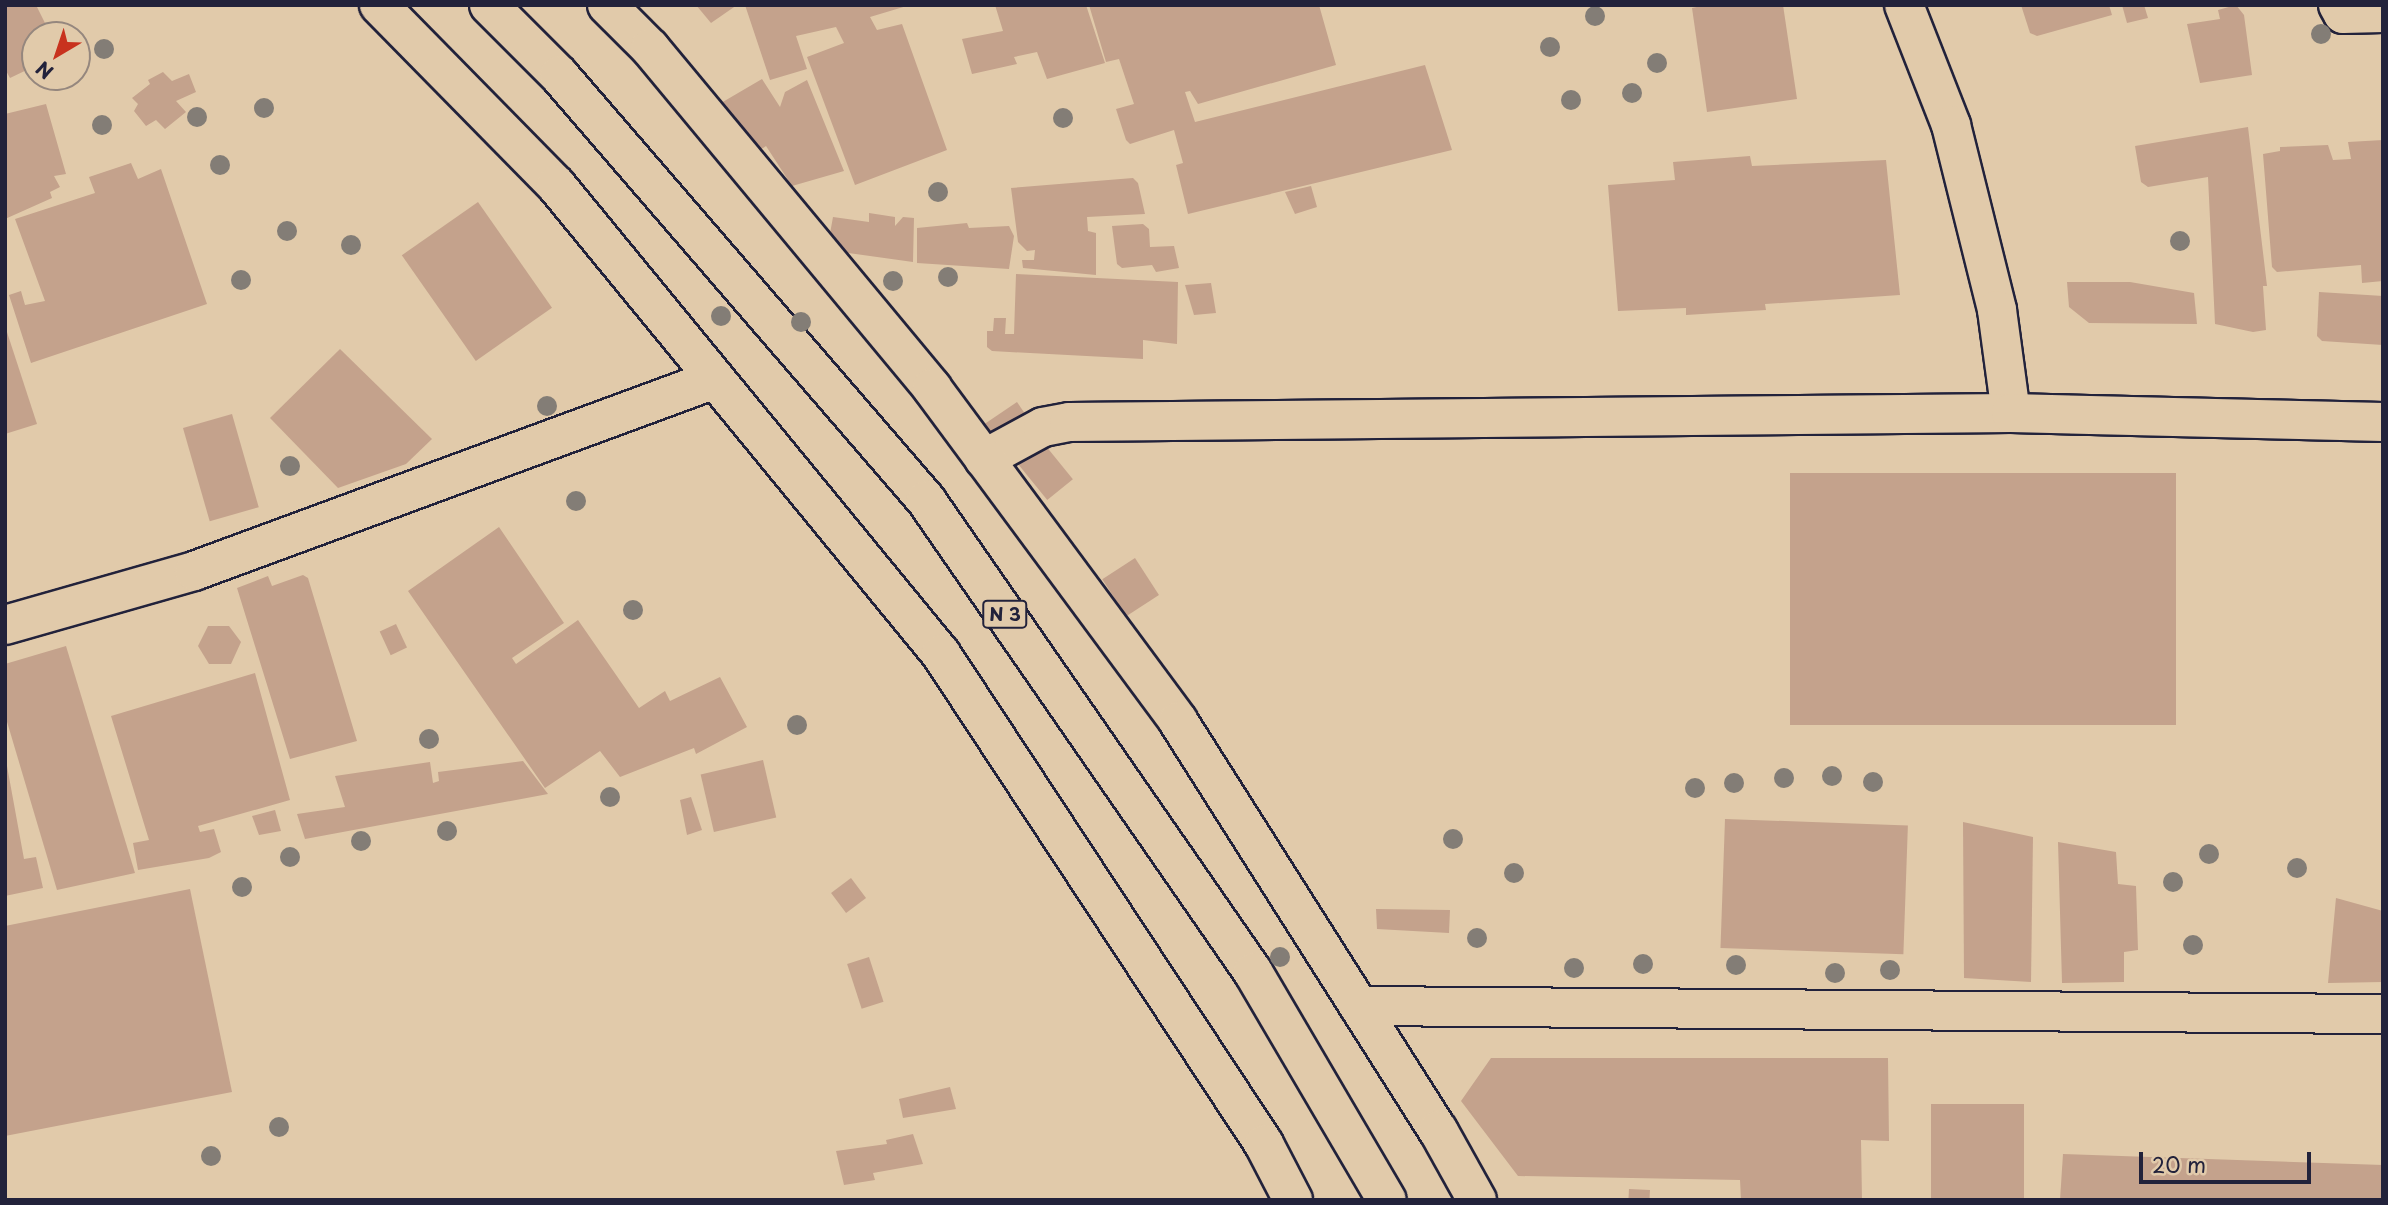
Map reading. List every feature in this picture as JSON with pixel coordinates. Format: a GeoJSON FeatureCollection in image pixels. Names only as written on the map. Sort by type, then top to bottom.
{"type":"FeatureCollection","features":[{"type":"Feature","properties":{"kind":"main road"},"geometry":{"type":"LineString","coordinates":[[379,5],[556,185],[941,654],[1264,1144],[1293,1200]]}},
{"type":"Feature","properties":{"kind":"main road","name":"N 3"},"geometry":{"type":"LineString","coordinates":[[489,5],[559,75],[926,500],[1254,972],[1387,1200]]}},
{"type":"Feature","properties":{"kind":"main road"},"geometry":{"type":"LineString","coordinates":[[607,5],[650,48],[914,366],[1178,721],[1359,1006],[1477,1200]]}},
{"type":"Feature","properties":{"kind":"main road"},"geometry":{"type":"LineString","coordinates":[[1904,5],[1951,125],[1997,310],[2011,413]]}},
{"type":"Feature","properties":{"kind":"main road"},"geometry":{"type":"LineString","coordinates":[[2338,5],[2343,14],[2383,13]]}},
{"type":"Feature","properties":{"kind":"main road"},"geometry":{"type":"LineString","coordinates":[[5,625],[194,570],[715,379]]}},
{"type":"Feature","properties":{"kind":"main road"},"geometry":{"type":"LineString","coordinates":[[985,460],[1043,427],[1069,422],[2011,413],[2383,422]]}},
{"type":"Feature","properties":{"kind":"main road"},"geometry":{"type":"LineString","coordinates":[[1359,1006],[2383,1014]]}},
{"type":"Feature","properties":{"kind":"building"},"geometry":{"type":"Polygon","coordinates":[[[5,5],[36,5],[44,21],[21,21],[21,73],[10,78],[5,69],[5,5]]]}},
{"type":"Feature","properties":{"kind":"building"},"geometry":{"type":"Polygon","coordinates":[[[696,5],[737,5],[711,23],[696,5]]]}},
{"type":"Feature","properties":{"kind":"building"},"geometry":{"type":"Polygon","coordinates":[[[745,5],[910,5],[870,17],[877,30],[902,24],[947,150],[855,185],[807,57],[844,43],[836,27],[796,36],[807,69],[770,80],[745,5]]]}},
{"type":"Feature","properties":{"kind":"building"},"geometry":{"type":"Polygon","coordinates":[[[995,5],[1086,5],[1105,63],[1047,79],[1037,52],[1014,57],[1017,64],[972,74],[962,39],[1003,31],[995,5]]]}},
{"type":"Feature","properties":{"kind":"building"},"geometry":{"type":"Polygon","coordinates":[[[1089,5],[1319,5],[1336,65],[1198,104],[1190,91],[1185,92],[1195,122],[1425,65],[1452,150],[1188,214],[1176,165],[1183,163],[1174,130],[1130,144],[1126,140],[1116,109],[1134,104],[1119,59],[1106,62],[1089,5]]]}},
{"type":"Feature","properties":{"kind":"building"},"geometry":{"type":"Polygon","coordinates":[[[1706,5],[1783,5],[1797,99],[1707,112],[1692,8],[1706,5]]]}},
{"type":"Feature","properties":{"kind":"building"},"geometry":{"type":"Polygon","coordinates":[[[2021,5],[2109,5],[2112,15],[2037,36],[2030,33],[2021,5]]]}},
{"type":"Feature","properties":{"kind":"building"},"geometry":{"type":"Polygon","coordinates":[[[2122,5],[2144,5],[2148,18],[2127,23],[2122,5]]]}},
{"type":"Feature","properties":{"kind":"building"},"geometry":{"type":"Polygon","coordinates":[[[2236,5],[2244,15],[2252,75],[2200,83],[2187,24],[2220,19],[2218,10],[2236,5]]]}},
{"type":"Feature","properties":{"kind":"building"},"geometry":{"type":"Polygon","coordinates":[[[163,72],[172,81],[189,74],[196,92],[176,101],[186,112],[165,129],[156,120],[146,126],[134,111],[138,104],[132,98],[150,84],[148,80],[163,72]]]}},
{"type":"Feature","properties":{"kind":"building"},"geometry":{"type":"Polygon","coordinates":[[[762,79],[780,107],[785,92],[807,80],[844,171],[792,186],[766,146],[754,154],[721,103],[762,79]]]}},
{"type":"Feature","properties":{"kind":"building"},"geometry":{"type":"Polygon","coordinates":[[[46,104],[66,174],[54,176],[60,187],[50,192],[52,198],[5,219],[5,114],[46,104]]]}},
{"type":"Feature","properties":{"kind":"building"},"geometry":{"type":"Polygon","coordinates":[[[2248,127],[2267,286],[2263,286],[2266,330],[2253,332],[2215,324],[2208,177],[2148,187],[2141,182],[2135,146],[2248,127]]]}},
{"type":"Feature","properties":{"kind":"building"},"geometry":{"type":"Polygon","coordinates":[[[2383,140],[2383,281],[2362,283],[2361,265],[2277,272],[2272,267],[2263,154],[2280,151],[2280,147],[2328,145],[2333,160],[2351,159],[2348,142],[2383,140]]]}},
{"type":"Feature","properties":{"kind":"building"},"geometry":{"type":"Polygon","coordinates":[[[1750,156],[1752,166],[1886,160],[1900,295],[1765,304],[1766,310],[1686,315],[1686,308],[1618,311],[1608,185],[1675,180],[1673,162],[1750,156]]]}},
{"type":"Feature","properties":{"kind":"building"},"geometry":{"type":"Polygon","coordinates":[[[131,163],[138,179],[161,169],[207,304],[31,363],[9,295],[21,291],[25,305],[45,301],[15,219],[95,193],[89,177],[131,163]]]}},
{"type":"Feature","properties":{"kind":"building"},"geometry":{"type":"Polygon","coordinates":[[[1133,178],[1138,183],[1145,214],[1087,217],[1088,231],[1096,233],[1096,275],[1023,268],[1022,260],[1034,260],[1035,250],[1027,251],[1018,242],[1011,188],[1133,178]]]}},
{"type":"Feature","properties":{"kind":"building"},"geometry":{"type":"Polygon","coordinates":[[[1311,186],[1317,207],[1295,214],[1285,192],[1311,186]]]}},
{"type":"Feature","properties":{"kind":"building"},"geometry":{"type":"Polygon","coordinates":[[[478,202],[552,308],[476,361],[402,255],[478,202]]]}},
{"type":"Feature","properties":{"kind":"building"},"geometry":{"type":"Polygon","coordinates":[[[869,213],[895,217],[895,226],[903,217],[914,218],[913,262],[827,250],[833,217],[869,222],[869,213]]]}},
{"type":"Feature","properties":{"kind":"building"},"geometry":{"type":"Polygon","coordinates":[[[967,223],[969,228],[1009,226],[1014,236],[1009,269],[917,263],[917,228],[967,223]]]}},
{"type":"Feature","properties":{"kind":"building"},"geometry":{"type":"Polygon","coordinates":[[[1143,224],[1149,229],[1150,247],[1174,246],[1179,268],[1156,272],[1152,265],[1122,268],[1117,264],[1112,226],[1143,224]]]}},
{"type":"Feature","properties":{"kind":"building"},"geometry":{"type":"Polygon","coordinates":[[[1016,274],[1178,282],[1177,344],[1143,340],[1143,359],[992,351],[987,347],[987,331],[993,331],[994,318],[1006,318],[1005,334],[1014,334],[1016,274]]]}},
{"type":"Feature","properties":{"kind":"building"},"geometry":{"type":"Polygon","coordinates":[[[2067,282],[2130,282],[2194,293],[2197,324],[2089,323],[2069,307],[2067,282]]]}},
{"type":"Feature","properties":{"kind":"building"},"geometry":{"type":"Polygon","coordinates":[[[1211,283],[1216,313],[1194,315],[1185,285],[1211,283]]]}},
{"type":"Feature","properties":{"kind":"building"},"geometry":{"type":"Polygon","coordinates":[[[2319,292],[2383,296],[2383,345],[2322,341],[2317,336],[2319,292]]]}},
{"type":"Feature","properties":{"kind":"building"},"geometry":{"type":"Polygon","coordinates":[[[5,326],[37,424],[5,434],[5,326]]]}},
{"type":"Feature","properties":{"kind":"building"},"geometry":{"type":"Polygon","coordinates":[[[340,349],[432,439],[406,464],[338,488],[270,418],[340,349]]]}},
{"type":"Feature","properties":{"kind":"building"},"geometry":{"type":"Polygon","coordinates":[[[1017,402],[1025,414],[981,443],[973,432],[1017,402]]]}},
{"type":"Feature","properties":{"kind":"building"},"geometry":{"type":"Polygon","coordinates":[[[232,414],[259,507],[210,521],[183,428],[232,414]]]}},
{"type":"Feature","properties":{"kind":"building"},"geometry":{"type":"Polygon","coordinates":[[[1037,435],[1073,479],[1047,500],[1011,456],[1037,435]]]}},
{"type":"Feature","properties":{"kind":"building"},"geometry":{"type":"Polygon","coordinates":[[[1790,473],[2176,473],[2176,725],[1790,725],[1790,473]]]}},
{"type":"Feature","properties":{"kind":"building"},"geometry":{"type":"Polygon","coordinates":[[[499,527],[564,623],[512,658],[516,664],[578,620],[639,708],[665,691],[670,701],[720,677],[747,727],[696,754],[694,748],[620,777],[600,751],[545,788],[408,591],[499,527]]]}},
{"type":"Feature","properties":{"kind":"building"},"geometry":{"type":"Polygon","coordinates":[[[1135,558],[1159,595],[1126,616],[1102,579],[1135,558]]]}},
{"type":"Feature","properties":{"kind":"building"},"geometry":{"type":"Polygon","coordinates":[[[303,575],[308,578],[357,741],[290,759],[237,588],[268,576],[272,586],[303,575]]]}},
{"type":"Feature","properties":{"kind":"building"},"geometry":{"type":"Polygon","coordinates":[[[396,624],[407,648],[391,655],[380,632],[396,624]]]}},
{"type":"Feature","properties":{"kind":"building"},"geometry":{"type":"Polygon","coordinates":[[[208,626],[229,626],[241,642],[231,664],[209,664],[198,646],[208,626]]]}},
{"type":"Feature","properties":{"kind":"building"},"geometry":{"type":"Polygon","coordinates":[[[66,646],[135,873],[57,890],[5,715],[5,664],[66,646]]]}},
{"type":"Feature","properties":{"kind":"building"},"geometry":{"type":"Polygon","coordinates":[[[255,673],[290,800],[198,826],[200,832],[214,829],[221,852],[209,858],[138,870],[133,843],[149,840],[111,716],[255,673]]]}},
{"type":"Feature","properties":{"kind":"building"},"geometry":{"type":"Polygon","coordinates":[[[5,755],[24,859],[36,857],[43,888],[5,896],[5,755]]]}},
{"type":"Feature","properties":{"kind":"building"},"geometry":{"type":"Polygon","coordinates":[[[763,760],[776,817],[714,832],[701,774],[763,760]]]}},
{"type":"Feature","properties":{"kind":"building"},"geometry":{"type":"Polygon","coordinates":[[[523,761],[548,794],[305,839],[297,814],[345,807],[335,776],[430,762],[433,783],[439,781],[438,772],[523,761]]]}},
{"type":"Feature","properties":{"kind":"building"},"geometry":{"type":"Polygon","coordinates":[[[691,797],[702,830],[687,835],[680,800],[691,797]]]}},
{"type":"Feature","properties":{"kind":"building"},"geometry":{"type":"Polygon","coordinates":[[[275,810],[281,831],[259,835],[252,816],[275,810]]]}},
{"type":"Feature","properties":{"kind":"building"},"geometry":{"type":"Polygon","coordinates":[[[1725,819],[1908,825],[1903,954],[1720,948],[1725,819]]]}},
{"type":"Feature","properties":{"kind":"building"},"geometry":{"type":"Polygon","coordinates":[[[1963,822],[2033,837],[2031,982],[1964,978],[1963,822]]]}},
{"type":"Feature","properties":{"kind":"building"},"geometry":{"type":"Polygon","coordinates":[[[2058,842],[2116,852],[2118,884],[2136,886],[2138,950],[2124,952],[2124,982],[2062,983],[2058,842]]]}},
{"type":"Feature","properties":{"kind":"building"},"geometry":{"type":"Polygon","coordinates":[[[851,878],[866,898],[846,913],[831,893],[851,878]]]}},
{"type":"Feature","properties":{"kind":"building"},"geometry":{"type":"Polygon","coordinates":[[[190,889],[232,1092],[5,1136],[5,926],[190,889]]]}},
{"type":"Feature","properties":{"kind":"building"},"geometry":{"type":"Polygon","coordinates":[[[2336,898],[2383,911],[2383,982],[2328,983],[2336,898]]]}},
{"type":"Feature","properties":{"kind":"building"},"geometry":{"type":"Polygon","coordinates":[[[1376,909],[1450,910],[1449,933],[1377,929],[1376,909]]]}},
{"type":"Feature","properties":{"kind":"building"},"geometry":{"type":"Polygon","coordinates":[[[869,957],[884,1002],[862,1009],[847,964],[869,957]]]}},
{"type":"Feature","properties":{"kind":"building"},"geometry":{"type":"Polygon","coordinates":[[[1491,1058],[1888,1058],[1889,1141],[1861,1140],[1862,1200],[1741,1200],[1740,1180],[1518,1176],[1461,1101],[1491,1058]]]}},
{"type":"Feature","properties":{"kind":"building"},"geometry":{"type":"Polygon","coordinates":[[[950,1087],[956,1109],[903,1118],[899,1099],[950,1087]]]}},
{"type":"Feature","properties":{"kind":"building"},"geometry":{"type":"Polygon","coordinates":[[[1931,1104],[2024,1104],[2024,1200],[1931,1200],[1931,1104]]]}},
{"type":"Feature","properties":{"kind":"building"},"geometry":{"type":"Polygon","coordinates":[[[913,1134],[923,1164],[873,1173],[875,1180],[844,1185],[836,1151],[887,1144],[886,1140],[913,1134]]]}},
{"type":"Feature","properties":{"kind":"building"},"geometry":{"type":"Polygon","coordinates":[[[2063,1154],[2383,1165],[2383,1200],[2060,1200],[2063,1154]]]}},
{"type":"Feature","properties":{"kind":"building"},"geometry":{"type":"Polygon","coordinates":[[[1629,1189],[1650,1190],[1649,1200],[1628,1200],[1629,1189]]]}}]}
